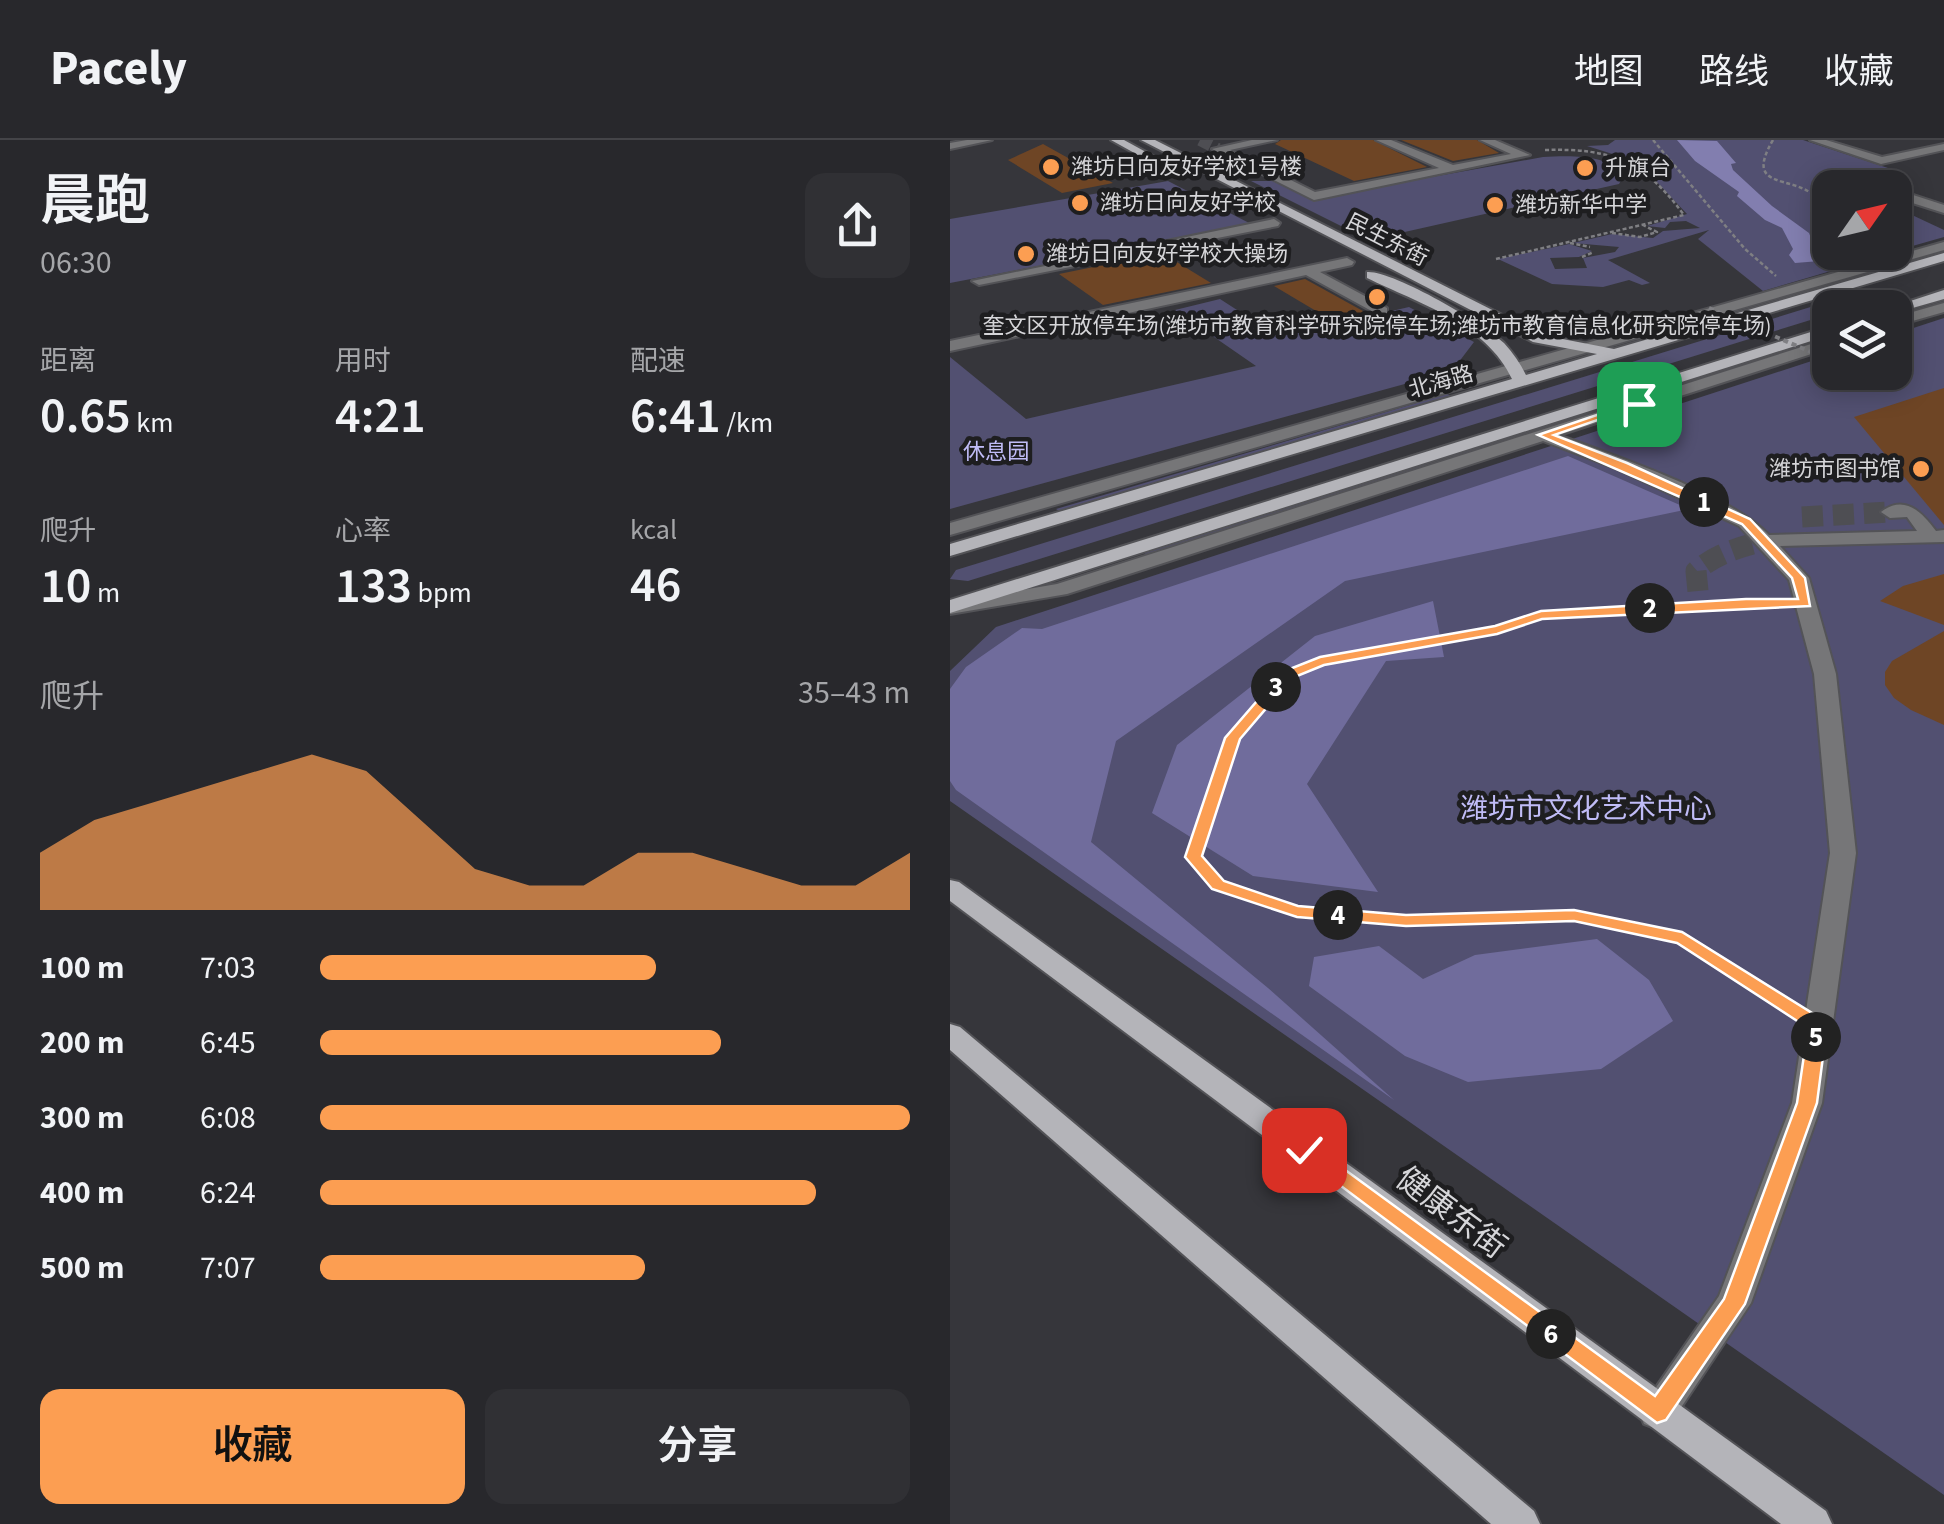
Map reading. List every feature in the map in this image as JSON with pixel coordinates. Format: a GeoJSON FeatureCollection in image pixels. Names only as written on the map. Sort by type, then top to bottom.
{"type":"FeatureCollection","features":[{"type":"Feature","properties":{"kind":"main road"},"geometry":{"type":"LineString","coordinates":[[1116,140],[1289,231]]}},
{"type":"Feature","properties":{"kind":"main road","name":"民生东街"},"geometry":{"type":"LineString","coordinates":[[1146,140],[1538,339],[1618,353]]}},
{"type":"Feature","properties":{"kind":"main road","name":"民生东街"},"geometry":{"type":"LineString","coordinates":[[1318,246],[1486,334],[1519,375]]}},
{"type":"Feature","properties":{"kind":"main road","name":"北海路"},"geometry":{"type":"LineString","coordinates":[[1912,261],[1944,257]]}},
{"type":"Feature","properties":{"kind":"main road","name":"北海路"},"geometry":{"type":"LineString","coordinates":[[950,550],[1031,517],[1519,375],[1618,353],[1883,270]]}},
{"type":"Feature","properties":{"kind":"main road"},"geometry":{"type":"LineString","coordinates":[[1912,304],[1944,294]]}},
{"type":"Feature","properties":{"kind":"main road"},"geometry":{"type":"LineString","coordinates":[[1117,563],[1433,455],[1812,336]]}},
{"type":"Feature","properties":{"kind":"main road","name":"健康东街"},"geometry":{"type":"LineString","coordinates":[[950,888],[1812,1524]]}},
{"type":"Feature","properties":{"kind":"main road"},"geometry":{"type":"LineString","coordinates":[[950,1034],[1520,1524]]}},
{"type":"Feature","properties":{"kind":"street"},"geometry":{"type":"LineString","coordinates":[[950,146],[987,140]]}},
{"type":"Feature","properties":{"kind":"street"},"geometry":{"type":"LineString","coordinates":[[1272,140],[1218,149],[1314,196],[1524,155],[1484,140]]}},
{"type":"Feature","properties":{"kind":"street"},"geometry":{"type":"LineString","coordinates":[[1382,140],[1452,170]]}},
{"type":"Feature","properties":{"kind":"street"},"geometry":{"type":"LineString","coordinates":[[1815,140],[1882,161],[1944,147]]}},
{"type":"Feature","properties":{"kind":"street"},"geometry":{"type":"LineString","coordinates":[[1924,140],[1944,147]]}},
{"type":"Feature","properties":{"kind":"street"},"geometry":{"type":"LineString","coordinates":[[1407,150],[1434,146]]}},
{"type":"Feature","properties":{"kind":"street"},"geometry":{"type":"LineString","coordinates":[[1221,178],[1261,171]]}},
{"type":"Feature","properties":{"kind":"street"},"geometry":{"type":"LineString","coordinates":[[1912,198],[1944,209]]}},
{"type":"Feature","properties":{"kind":"street"},"geometry":{"type":"LineString","coordinates":[[979,281],[1274,223]]}},
{"type":"Feature","properties":{"kind":"street","name":"北海路"},"geometry":{"type":"LineString","coordinates":[[1912,260],[1944,246]]}},
{"type":"Feature","properties":{"kind":"street"},"geometry":{"type":"LineString","coordinates":[[950,346],[1347,262]]}},
{"type":"Feature","properties":{"kind":"street"},"geometry":{"type":"LineString","coordinates":[[1307,270],[1382,311]]}},
{"type":"Feature","properties":{"kind":"street","name":"北海路"},"geometry":{"type":"LineString","coordinates":[[1519,375],[1584,349],[1878,270]]}},
{"type":"Feature","properties":{"kind":"street"},"geometry":{"type":"LineString","coordinates":[[1345,290],[1384,281]]}},
{"type":"Feature","properties":{"kind":"street"},"geometry":{"type":"LineString","coordinates":[[1912,316],[1944,306]]}},
{"type":"Feature","properties":{"kind":"street"},"geometry":{"type":"LineString","coordinates":[[950,608],[1060,590],[1117,563],[1451,464],[1812,349]]}},
{"type":"Feature","properties":{"kind":"street"},"geometry":{"type":"LineString","coordinates":[[1543,435],[1622,465],[1746,522],[1798,578],[1825,674],[1842,853],[1807,1103],[1734,1304],[1657,1412]]}},
{"type":"Feature","properties":{"kind":"street"},"geometry":{"type":"LineString","coordinates":[[1433,455],[1451,464]]}},
{"type":"Feature","properties":{"kind":"street"},"geometry":{"type":"LineString","coordinates":[[1890,512],[1912,511],[1937,536]]}},
{"type":"Feature","properties":{"kind":"street","name":"北海路"},"geometry":{"type":"LineString","coordinates":[[950,529],[1031,517]]}},
{"type":"Feature","properties":{"kind":"street"},"geometry":{"type":"LineString","coordinates":[[1764,541],[1937,536]]}},
{"type":"Feature","properties":{"kind":"path"},"geometry":{"type":"LineString","coordinates":[[1653,140],[1746,249],[1783,282]]}},
{"type":"Feature","properties":{"kind":"path"},"geometry":{"type":"LineString","coordinates":[[1773,140],[1762,159],[1762,168],[1772,178],[1812,195]]}},
{"type":"Feature","properties":{"kind":"path"},"geometry":{"type":"LineString","coordinates":[[1496,259],[1684,215],[1636,162],[1584,145]]}},
{"type":"Feature","properties":{"kind":"path"},"geometry":{"type":"LineString","coordinates":[[1519,153],[1592,150]]}},
{"type":"Feature","properties":{"kind":"path"},"geometry":{"type":"LineString","coordinates":[[1643,226],[1667,229]]}},
{"type":"Feature","properties":{"kind":"path"},"geometry":{"type":"LineString","coordinates":[[1611,233],[1646,237],[1655,235],[1655,230]]}},
{"type":"Feature","properties":{"kind":"path"},"geometry":{"type":"LineString","coordinates":[[1568,242],[1590,246]]}},
{"type":"Feature","properties":{"kind":"path"},"geometry":{"type":"LineString","coordinates":[[1582,257],[1594,252]]}},
{"type":"Feature","properties":{"kind":"path"},"geometry":{"type":"LineString","coordinates":[[1709,308],[1811,352]]}},
{"type":"Feature","properties":{"kind":"path"},"geometry":{"type":"LineString","coordinates":[[1806,604],[1746,602],[1541,616],[1497,630],[1320,661],[1287,675],[1233,738],[1193,857],[1218,885],[1297,911],[1406,920],[1574,916],[1682,938],[1818,1026]]}},
{"type":"Feature","properties":{"kind":"green space"},"geometry":{"type":"Polygon","coordinates":[[[1615,140],[1803,140],[1888,168],[1812,170],[1812,270],[1834,270],[1763,291],[1698,239],[1709,230],[1608,260],[1650,283],[1642,285],[1629,280],[1603,287],[1552,284],[1498,259],[1569,244],[1592,251],[1579,257],[1550,258],[1555,269],[1587,268],[1583,258],[1615,252],[1619,247],[1573,243],[1612,234],[1653,238],[1663,231],[1700,228],[1686,221],[1670,222],[1665,228],[1647,226],[1687,214],[1638,162],[1587,146],[1608,145],[1615,140]]]}},
{"type":"Feature","properties":{"kind":"green space"},"geometry":{"type":"Polygon","coordinates":[[[1543,157],[1599,160],[1617,169],[1623,177],[1619,184],[1369,240],[1251,181],[1273,181],[1310,199],[1543,157]]]}},
{"type":"Feature","properties":{"kind":"green space","name":"潍坊日向友好学校大操场"},"geometry":{"type":"Polygon","coordinates":[[[1168,181],[1253,225],[950,283],[950,219],[1168,181]]]}},
{"type":"Feature","properties":{"kind":"green space"},"geometry":{"type":"Polygon","coordinates":[[[1912,215],[1944,230],[1944,237],[1912,246],[1912,215]]]}},
{"type":"Feature","properties":{"kind":"green space","name":"休息园"},"geometry":{"type":"Polygon","coordinates":[[[1220,299],[1279,337],[1409,307],[1474,342],[1452,371],[950,509],[950,357],[1026,419],[1256,366],[1175,310],[1220,299]]]}},
{"type":"Feature","properties":{"kind":"green space"},"geometry":{"type":"Polygon","coordinates":[[[1812,307],[1812,320],[968,581],[950,579],[956,570],[1812,307]]]}},
{"type":"Feature","properties":{"kind":"green space","name":"潍坊市文化艺术中心"},"geometry":{"type":"Polygon","coordinates":[[[1944,318],[1944,1495],[950,801],[950,671],[996,627],[1812,361],[1812,390],[1912,390],[1912,328],[1944,318]]]}},
{"type":"Feature","properties":{"kind":"green space"},"geometry":{"type":"Polygon","coordinates":[[[1773,351],[1781,354],[1456,458],[1450,454],[1773,351]]]}},
{"type":"Feature","properties":{"kind":"green space"},"geometry":{"type":"Polygon","coordinates":[[[1447,394],[1454,397],[1062,513],[1056,509],[1447,394]]]}},
{"type":"Feature","properties":{"kind":"green space"},"geometry":{"type":"Polygon","coordinates":[[[1423,463],[1430,466],[1148,556],[1142,551],[1423,463]]]}},
{"type":"Feature","properties":{"kind":"shaded area"},"geometry":{"type":"Polygon","coordinates":[[[1677,140],[1717,141],[1736,163],[1731,164],[1733,170],[1809,233],[1812,262],[1795,263],[1782,228],[1765,220],[1737,196],[1739,192],[1695,161],[1677,140]]]}},
{"type":"Feature","properties":{"kind":"shaded area"},"geometry":{"type":"Polygon","coordinates":[[[1568,456],[1689,509],[1345,581],[1116,741],[1091,842],[1268,988],[1394,1100],[956,790],[950,781],[950,689],[966,667],[1022,628],[1042,629],[1568,456]]]}},
{"type":"Feature","properties":{"kind":"shaded area"},"geometry":{"type":"Polygon","coordinates":[[[1433,601],[1444,657],[1386,661],[1307,784],[1378,892],[1253,876],[1152,813],[1177,745],[1315,636],[1433,601]]]}},
{"type":"Feature","properties":{"kind":"shaded area"},"geometry":{"type":"Polygon","coordinates":[[[1597,939],[1649,980],[1673,1021],[1601,1069],[1468,1082],[1405,1056],[1309,986],[1314,957],[1379,946],[1423,979],[1475,955],[1597,939]]]}},
{"type":"Feature","properties":{"kind":"building"},"geometry":{"type":"Polygon","coordinates":[[[1281,140],[1373,140],[1427,167],[1354,181],[1275,144],[1281,140]]]}},
{"type":"Feature","properties":{"kind":"building"},"geometry":{"type":"Polygon","coordinates":[[[1401,140],[1477,140],[1499,153],[1453,161],[1401,140]]]}},
{"type":"Feature","properties":{"kind":"building","name":"潍坊日向友好学校1号楼"},"geometry":{"type":"Polygon","coordinates":[[[1043,144],[1113,183],[1062,193],[1008,160],[1043,144]]]}},
{"type":"Feature","properties":{"kind":"building"},"geometry":{"type":"Polygon","coordinates":[[[1162,253],[1211,283],[1103,305],[1059,274],[1162,253]]]}},
{"type":"Feature","properties":{"kind":"building"},"geometry":{"type":"Polygon","coordinates":[[[1305,279],[1372,316],[1338,324],[1274,286],[1305,279]]]}},
{"type":"Feature","properties":{"kind":"building"},"geometry":{"type":"Polygon","coordinates":[[[1944,388],[1944,525],[1854,417],[1944,388]]]}},
{"type":"Feature","properties":{"kind":"building"},"geometry":{"type":"Polygon","coordinates":[[[1944,574],[1944,625],[1880,601],[1903,586],[1944,574]]]}},
{"type":"Feature","properties":{"kind":"building"},"geometry":{"type":"Polygon","coordinates":[[[1944,631],[1944,725],[1894,698],[1885,685],[1885,672],[1892,661],[1944,631]]]}},
{"type":"Feature","properties":{"kind":"tunnel"},"geometry":{"type":"LineString","coordinates":[[1200,140],[1218,149]]}},
{"type":"Feature","properties":{"kind":"tunnel"},"geometry":{"type":"LineString","coordinates":[[1802,517],[1890,512]]}},
{"type":"Feature","properties":{"kind":"tunnel"},"geometry":{"type":"LineString","coordinates":[[1698,591],[1696,571],[1728,552],[1764,541]]}},
{"type":"Feature","properties":{"kind":"place","name":"潍坊日向友好学校1号楼"},"geometry":{"type":"Point","coordinates":[1051,167]}},
{"type":"Feature","properties":{"kind":"place","name":"升旗台"},"geometry":{"type":"Point","coordinates":[1585,168]}},
{"type":"Feature","properties":{"kind":"place","name":"潍坊日向友好学校"},"geometry":{"type":"Point","coordinates":[1080,203]}},
{"type":"Feature","properties":{"kind":"place","name":"潍坊新华中学"},"geometry":{"type":"Point","coordinates":[1495,205]}},
{"type":"Feature","properties":{"kind":"place","name":"潍坊日向友好学校大操场"},"geometry":{"type":"Point","coordinates":[1026,254]}},
{"type":"Feature","properties":{"kind":"place","name":"奎文区开放停车场(潍坊市教育科学研究院停车场;潍坊市教育信息化研究院停车场)"},"geometry":{"type":"Point","coordinates":[1377,297]}},
{"type":"Feature","properties":{"kind":"place","name":"潍坊市图书馆"},"geometry":{"type":"Point","coordinates":[1921,469]}},
{"type":"Feature","properties":{"kind":"route"},"geometry":{"type":"LineString","coordinates":[[1304,1150],[1657,1412],[1734,1304],[1807,1103],[1818,1026],[1682,938],[1574,916],[1406,920],[1297,911],[1218,885],[1193,857],[1233,738],[1287,675],[1320,661],[1497,630],[1541,616],[1746,602],[1806,604],[1798,578],[1746,522],[1622,465],[1543,435],[1639,404]]}}]}
